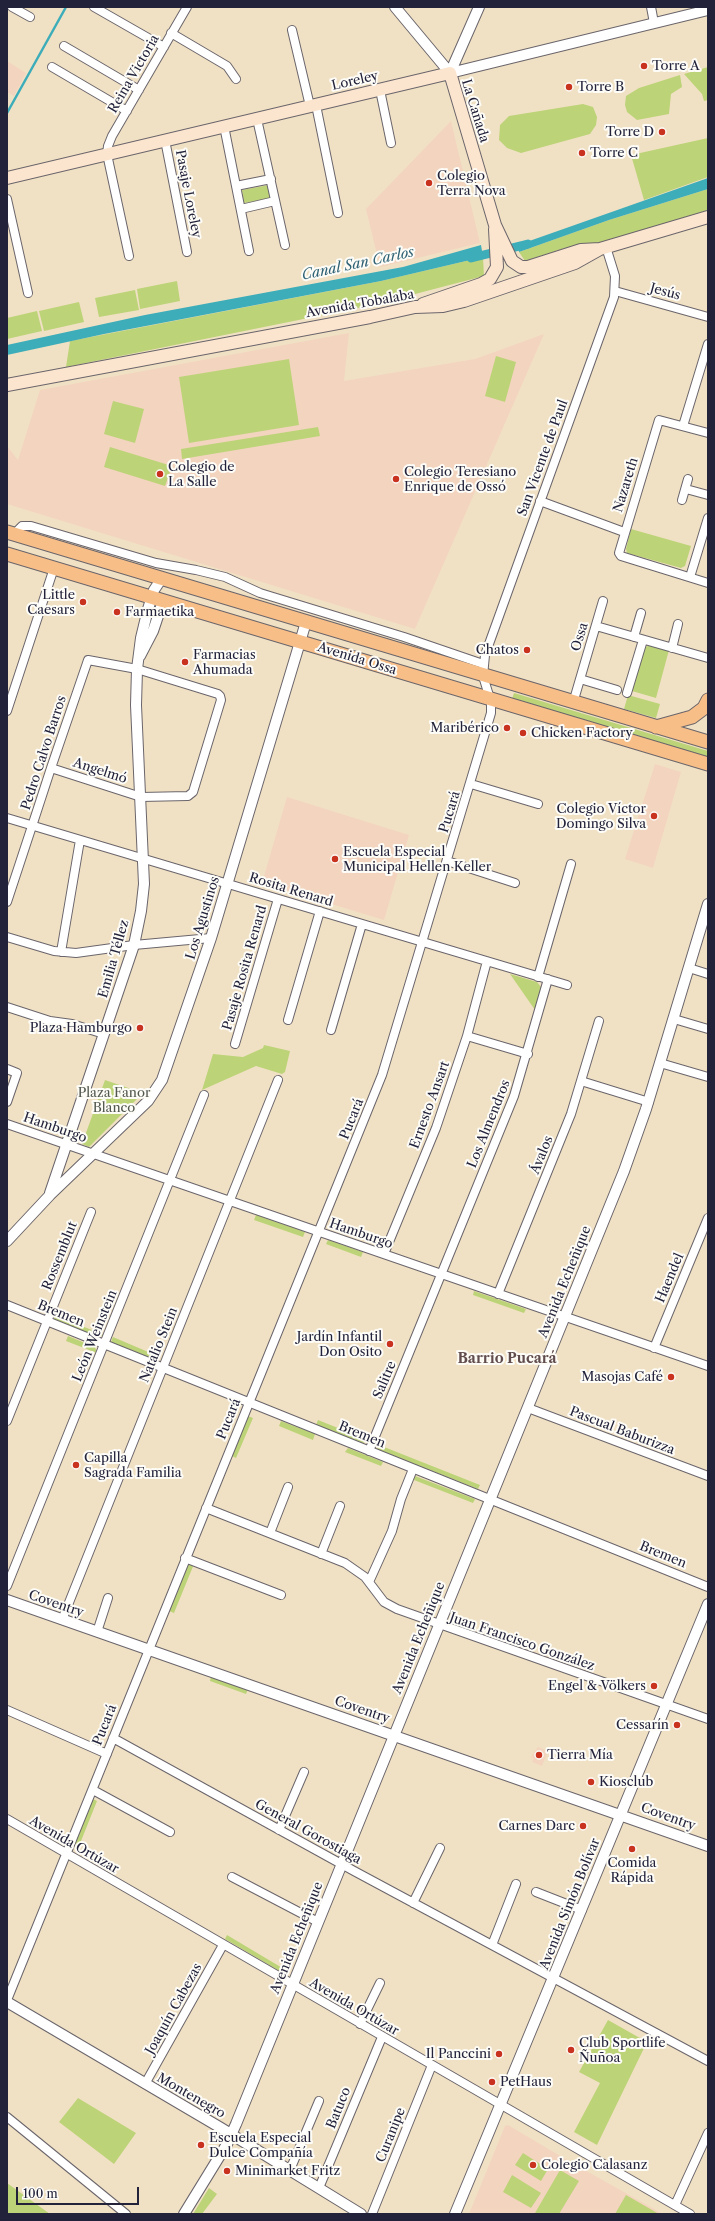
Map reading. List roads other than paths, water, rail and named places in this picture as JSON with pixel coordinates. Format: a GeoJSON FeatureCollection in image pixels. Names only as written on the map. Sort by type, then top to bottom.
{"type":"FeatureCollection","features":[{"type":"Feature","properties":{"kind":"main road","name":"Loreley"},"geometry":{"type":"LineString","coordinates":[[7,178],[450,73]]}},
{"type":"Feature","properties":{"kind":"main road","name":"La Cañada"},"geometry":{"type":"LineString","coordinates":[[450,73],[500,245],[514,264],[525,268],[581,250],[603,248]]}},
{"type":"Feature","properties":{"kind":"main road","name":"Avenida Tobalaba"},"geometry":{"type":"LineString","coordinates":[[7,385],[370,317],[415,307],[443,306],[476,298],[575,263],[603,248],[708,217]]}},
{"type":"Feature","properties":{"kind":"main road","name":"La Cañada"},"geometry":{"type":"LineString","coordinates":[[415,307],[486,282],[495,272],[500,245]]}},
{"type":"Feature","properties":{"kind":"main road","name":"Avenida Ossa"},"geometry":{"type":"LineString","coordinates":[[10,534],[306,622],[483,670],[572,703],[708,742]]}},
{"type":"Feature","properties":{"kind":"main road"},"geometry":{"type":"LineString","coordinates":[[7,553],[10,534]]}},
{"type":"Feature","properties":{"kind":"main road","name":"Avenida Ossa"},"geometry":{"type":"LineString","coordinates":[[7,553],[708,764]]}},
{"type":"Feature","properties":{"kind":"main road"},"geometry":{"type":"LineString","coordinates":[[656,727],[692,717],[704,708],[708,700]]}},
{"type":"Feature","properties":{"kind":"street"},"geometry":{"type":"LineString","coordinates":[[12,7],[30,17]]}},
{"type":"Feature","properties":{"kind":"street"},"geometry":{"type":"LineString","coordinates":[[94,7],[164,47]]}},
{"type":"Feature","properties":{"kind":"street","name":"Reina Victoria"},"geometry":{"type":"LineString","coordinates":[[107,154],[109,141],[187,7]]}},
{"type":"Feature","properties":{"kind":"street"},"geometry":{"type":"LineString","coordinates":[[395,7],[450,73]]}},
{"type":"Feature","properties":{"kind":"street","name":"La Cañada"},"geometry":{"type":"LineString","coordinates":[[450,73],[479,7]]}},
{"type":"Feature","properties":{"kind":"street"},"geometry":{"type":"LineString","coordinates":[[650,7],[654,23]]}},
{"type":"Feature","properties":{"kind":"street","name":"Loreley"},"geometry":{"type":"LineString","coordinates":[[450,73],[708,10]]}},
{"type":"Feature","properties":{"kind":"street"},"geometry":{"type":"LineString","coordinates":[[292,30],[313,106],[338,213]]}},
{"type":"Feature","properties":{"kind":"street"},"geometry":{"type":"LineString","coordinates":[[172,33],[227,66],[236,79]]}},
{"type":"Feature","properties":{"kind":"street"},"geometry":{"type":"LineString","coordinates":[[64,46],[139,90]]}},
{"type":"Feature","properties":{"kind":"street"},"geometry":{"type":"LineString","coordinates":[[52,67],[127,111]]}},
{"type":"Feature","properties":{"kind":"street"},"geometry":{"type":"LineString","coordinates":[[380,90],[391,143]]}},
{"type":"Feature","properties":{"kind":"street"},"geometry":{"type":"LineString","coordinates":[[257,119],[285,245]]}},
{"type":"Feature","properties":{"kind":"street"},"geometry":{"type":"LineString","coordinates":[[224,126],[249,251]]}},
{"type":"Feature","properties":{"kind":"street","name":"Pasaje Loreley"},"geometry":{"type":"LineString","coordinates":[[165,140],[187,252]]}},
{"type":"Feature","properties":{"kind":"street"},"geometry":{"type":"LineString","coordinates":[[107,154],[129,256]]}},
{"type":"Feature","properties":{"kind":"street"},"geometry":{"type":"LineString","coordinates":[[236,186],[270,179]]}},
{"type":"Feature","properties":{"kind":"street"},"geometry":{"type":"LineString","coordinates":[[7,199],[28,293]]}},
{"type":"Feature","properties":{"kind":"street"},"geometry":{"type":"LineString","coordinates":[[241,209],[276,201]]}},
{"type":"Feature","properties":{"kind":"street","name":"San Vicente de Paul"},"geometry":{"type":"LineString","coordinates":[[483,670],[540,501],[615,291],[615,276],[603,248]]}},
{"type":"Feature","properties":{"kind":"street","name":"Jesús"},"geometry":{"type":"LineString","coordinates":[[615,291],[708,317]]}},
{"type":"Feature","properties":{"kind":"street"},"geometry":{"type":"LineString","coordinates":[[708,344],[683,426],[708,433]]}},
{"type":"Feature","properties":{"kind":"street","name":"Nazareth"},"geometry":{"type":"LineString","coordinates":[[683,426],[659,420],[624,532],[619,553],[621,556],[690,577]]}},
{"type":"Feature","properties":{"kind":"street"},"geometry":{"type":"LineString","coordinates":[[682,500],[688,479]]}},
{"type":"Feature","properties":{"kind":"street"},"geometry":{"type":"LineString","coordinates":[[686,488],[708,495]]}},
{"type":"Feature","properties":{"kind":"street"},"geometry":{"type":"LineString","coordinates":[[540,501],[624,532]]}},
{"type":"Feature","properties":{"kind":"street"},"geometry":{"type":"LineString","coordinates":[[708,518],[690,577],[708,582]]}},
{"type":"Feature","properties":{"kind":"street","name":"Avenida Ossa"},"geometry":{"type":"LineString","coordinates":[[10,534],[22,526],[36,527],[156,563],[225,577],[260,593],[310,608],[483,670]]}},
{"type":"Feature","properties":{"kind":"street"},"geometry":{"type":"LineString","coordinates":[[7,711],[54,568]]}},
{"type":"Feature","properties":{"kind":"street","name":"Emilia Téllez"},"geometry":{"type":"LineString","coordinates":[[7,1241],[50,1195],[134,945],[141,911],[143,859],[136,705],[137,669],[139,658],[153,631],[162,578]]}},
{"type":"Feature","properties":{"kind":"street","name":"Ossa"},"geometry":{"type":"LineString","coordinates":[[572,703],[603,601]]}},
{"type":"Feature","properties":{"kind":"street","name":"Los Agustinos"},"geometry":{"type":"LineString","coordinates":[[50,1195],[148,1101],[166,1072],[211,938],[310,608]]}},
{"type":"Feature","properties":{"kind":"street"},"geometry":{"type":"LineString","coordinates":[[634,637],[641,613]]}},
{"type":"Feature","properties":{"kind":"street"},"geometry":{"type":"LineString","coordinates":[[672,648],[678,624]]}},
{"type":"Feature","properties":{"kind":"street"},"geometry":{"type":"LineString","coordinates":[[596,626],[708,658]]}},
{"type":"Feature","properties":{"kind":"street"},"geometry":{"type":"LineString","coordinates":[[627,693],[643,640]]}},
{"type":"Feature","properties":{"kind":"street","name":"Pedro Calvo Barros"},"geometry":{"type":"LineString","coordinates":[[7,902],[88,660],[137,669]]}},
{"type":"Feature","properties":{"kind":"street","name":"Angelmó"},"geometry":{"type":"LineString","coordinates":[[51,768],[141,797],[188,796],[193,792],[221,700],[218,694],[137,669]]}},
{"type":"Feature","properties":{"kind":"street","name":"Pucará"},"geometry":{"type":"LineString","coordinates":[[7,2001],[93,1790],[148,1649],[382,1075],[471,784],[491,713],[490,698],[483,670]]}},
{"type":"Feature","properties":{"kind":"street"},"geometry":{"type":"LineString","coordinates":[[580,680],[617,690]]}},
{"type":"Feature","properties":{"kind":"street"},"geometry":{"type":"LineString","coordinates":[[471,784],[538,804]]}},
{"type":"Feature","properties":{"kind":"street","name":"Rosita Renard"},"geometry":{"type":"LineString","coordinates":[[7,818],[567,985]]}},
{"type":"Feature","properties":{"kind":"street"},"geometry":{"type":"LineString","coordinates":[[61,952],[80,840]]}},
{"type":"Feature","properties":{"kind":"street"},"geometry":{"type":"LineString","coordinates":[[447,862],[515,883]]}},
{"type":"Feature","properties":{"kind":"street"},"geometry":{"type":"LineString","coordinates":[[538,977],[570,864]]}},
{"type":"Feature","properties":{"kind":"street","name":"Pasaje Rosita Renard"},"geometry":{"type":"LineString","coordinates":[[235,1044],[278,899]]}},
{"type":"Feature","properties":{"kind":"street","name":"Avenida Echeñique"},"geometry":{"type":"LineString","coordinates":[[184,2214],[231,2134],[624,1171],[648,1102],[707,909]]}},
{"type":"Feature","properties":{"kind":"street"},"geometry":{"type":"LineString","coordinates":[[288,1020],[320,911]]}},
{"type":"Feature","properties":{"kind":"street"},"geometry":{"type":"LineString","coordinates":[[331,1030],[362,924]]}},
{"type":"Feature","properties":{"kind":"street"},"geometry":{"type":"LineString","coordinates":[[7,937],[61,952],[76,953],[134,945],[211,938]]}},
{"type":"Feature","properties":{"kind":"street","name":"Ernesto Ansart"},"geometry":{"type":"LineString","coordinates":[[384,1254],[436,1128],[467,1036],[487,961]]}},
{"type":"Feature","properties":{"kind":"street"},"geometry":{"type":"LineString","coordinates":[[689,968],[708,974]]}},
{"type":"Feature","properties":{"kind":"street","name":"Los Almendros"},"geometry":{"type":"LineString","coordinates":[[440,1274],[514,1096],[528,1054],[548,980]]}},
{"type":"Feature","properties":{"kind":"street"},"geometry":{"type":"LineString","coordinates":[[7,1007],[50,1021],[72,1024],[104,1034]]}},
{"type":"Feature","properties":{"kind":"street"},"geometry":{"type":"LineString","coordinates":[[674,1019],[708,1029]]}},
{"type":"Feature","properties":{"kind":"street","name":"Ávalos"},"geometry":{"type":"LineString","coordinates":[[498,1294],[571,1114],[582,1082],[599,1021]]}},
{"type":"Feature","properties":{"kind":"street"},"geometry":{"type":"LineString","coordinates":[[467,1036],[528,1054]]}},
{"type":"Feature","properties":{"kind":"street"},"geometry":{"type":"LineString","coordinates":[[660,1063],[708,1077]]}},
{"type":"Feature","properties":{"kind":"street"},"geometry":{"type":"LineString","coordinates":[[7,1069],[17,1072],[7,1102]]}},
{"type":"Feature","properties":{"kind":"street","name":"Natalio Stein"},"geometry":{"type":"LineString","coordinates":[[62,1620],[278,1080]]}},
{"type":"Feature","properties":{"kind":"street"},"geometry":{"type":"LineString","coordinates":[[582,1082],[648,1102]]}},
{"type":"Feature","properties":{"kind":"street","name":"León Weinstein"},"geometry":{"type":"LineString","coordinates":[[7,1586],[105,1345],[204,1095]]}},
{"type":"Feature","properties":{"kind":"street","name":"Hamburgo"},"geometry":{"type":"LineString","coordinates":[[7,1124],[708,1366]]}},
{"type":"Feature","properties":{"kind":"street","name":"Rossemblut"},"geometry":{"type":"LineString","coordinates":[[7,1421],[91,1212]]}},
{"type":"Feature","properties":{"kind":"street","name":"Haendel"},"geometry":{"type":"LineString","coordinates":[[654,1348],[708,1218]]}},
{"type":"Feature","properties":{"kind":"street","name":"Salitre"},"geometry":{"type":"LineString","coordinates":[[369,1451],[440,1274]]}},
{"type":"Feature","properties":{"kind":"street","name":"Bremen"},"geometry":{"type":"LineString","coordinates":[[7,1305],[708,1587]]}},
{"type":"Feature","properties":{"kind":"street","name":"Pascual Baburizza"},"geometry":{"type":"LineString","coordinates":[[528,1408],[708,1476]]}},
{"type":"Feature","properties":{"kind":"street"},"geometry":{"type":"LineString","coordinates":[[369,1582],[392,1531],[401,1500],[413,1469]]}},
{"type":"Feature","properties":{"kind":"street"},"geometry":{"type":"LineString","coordinates":[[270,1533],[288,1487]]}},
{"type":"Feature","properties":{"kind":"street"},"geometry":{"type":"LineString","coordinates":[[321,1554],[340,1506]]}},
{"type":"Feature","properties":{"kind":"street","name":"Juan Francisco González"},"geometry":{"type":"LineString","coordinates":[[206,1508],[345,1563],[358,1571],[369,1582],[384,1602],[397,1609],[438,1625],[708,1719]]}},
{"type":"Feature","properties":{"kind":"street"},"geometry":{"type":"LineString","coordinates":[[186,1558],[281,1595]]}},
{"type":"Feature","properties":{"kind":"street"},"geometry":{"type":"LineString","coordinates":[[97,1632],[108,1598]]}},
{"type":"Feature","properties":{"kind":"street","name":"Coventry"},"geometry":{"type":"LineString","coordinates":[[7,1600],[708,1846]]}},
{"type":"Feature","properties":{"kind":"street","name":"Avenida Simón Bolívar"},"geometry":{"type":"LineString","coordinates":[[455,2214],[708,1604]]}},
{"type":"Feature","properties":{"kind":"street"},"geometry":{"type":"LineString","coordinates":[[7,1710],[107,1754]]}},
{"type":"Feature","properties":{"kind":"street","name":"General Gorostiaga"},"geometry":{"type":"LineString","coordinates":[[113,1738],[413,1903],[708,2061]]}},
{"type":"Feature","properties":{"kind":"street"},"geometry":{"type":"LineString","coordinates":[[279,1830],[304,1772]]}},
{"type":"Feature","properties":{"kind":"street"},"geometry":{"type":"LineString","coordinates":[[93,1790],[170,1832]]}},
{"type":"Feature","properties":{"kind":"street","name":"Avenida Ortúzar"},"geometry":{"type":"LineString","coordinates":[[7,1819],[690,2214]]}},
{"type":"Feature","properties":{"kind":"street"},"geometry":{"type":"LineString","coordinates":[[413,1903],[440,1848]]}},
{"type":"Feature","properties":{"kind":"street"},"geometry":{"type":"LineString","coordinates":[[232,1877],[318,1922]]}},
{"type":"Feature","properties":{"kind":"street"},"geometry":{"type":"LineString","coordinates":[[492,1945],[516,1884]]}},
{"type":"Feature","properties":{"kind":"street"},"geometry":{"type":"LineString","coordinates":[[536,1892],[582,1910]]}},
{"type":"Feature","properties":{"kind":"street","name":"Joaquín Cabezas"},"geometry":{"type":"LineString","coordinates":[[145,2084],[223,1944]]}},
{"type":"Feature","properties":{"kind":"street"},"geometry":{"type":"LineString","coordinates":[[360,2024],[380,1983]]}},
{"type":"Feature","properties":{"kind":"street","name":"Montenegro"},"geometry":{"type":"LineString","coordinates":[[7,2001],[231,2134],[361,2214]]}},
{"type":"Feature","properties":{"kind":"street","name":"Batuco"},"geometry":{"type":"LineString","coordinates":[[319,2188],[382,2036]]}},
{"type":"Feature","properties":{"kind":"street","name":"Curanipe"},"geometry":{"type":"LineString","coordinates":[[372,2214],[432,2065]]}},
{"type":"Feature","properties":{"kind":"street"},"geometry":{"type":"LineString","coordinates":[[290,2170],[319,2101]]}},
{"type":"Feature","properties":{"kind":"street"},"geometry":{"type":"LineString","coordinates":[[7,2117],[126,2214]]}},
{"type":"Feature","properties":{"kind":"street"},"geometry":{"type":"LineString","coordinates":[[675,2205],[708,2133]]}},
{"type":"Feature","properties":{"kind":"water"},"geometry":{"type":"Polygon","coordinates":[[[708,178],[708,189],[609,220],[519,252],[518,245],[708,178]]]}},
{"type":"Feature","properties":{"kind":"water"},"geometry":{"type":"Polygon","coordinates":[[[481,245],[483,257],[381,281],[104,334],[7,355],[7,345],[145,315],[403,267],[481,245]]]}},
{"type":"Feature","properties":{"kind":"waterway"},"geometry":{"type":"LineString","coordinates":[[7,113],[66,7]]}},
{"type":"Feature","properties":{"kind":"waterway","name":"Canal San Carlos"},"geometry":{"type":"LineString","coordinates":[[471,258],[528,244]]}},
{"type":"Feature","properties":{"kind":"place","name":"Torre A"},"geometry":{"type":"Point","coordinates":[644,66]}},
{"type":"Feature","properties":{"kind":"place","name":"Torre B"},"geometry":{"type":"Point","coordinates":[569,87]}},
{"type":"Feature","properties":{"kind":"place","name":"Torre D"},"geometry":{"type":"Point","coordinates":[662,132]}},
{"type":"Feature","properties":{"kind":"place","name":"Torre C"},"geometry":{"type":"Point","coordinates":[582,153]}},
{"type":"Feature","properties":{"kind":"place","name":"Colegio Terra Nova"},"geometry":{"type":"Point","coordinates":[429,183]}},
{"type":"Feature","properties":{"kind":"place","name":"Colegio de La Salle"},"geometry":{"type":"Point","coordinates":[160,474]}},
{"type":"Feature","properties":{"kind":"place","name":"Colegio Teresiano Enrique de Ossó"},"geometry":{"type":"Point","coordinates":[396,479]}},
{"type":"Feature","properties":{"kind":"place","name":"Little Caesars"},"geometry":{"type":"Point","coordinates":[83,602]}},
{"type":"Feature","properties":{"kind":"place","name":"Farmaetika"},"geometry":{"type":"Point","coordinates":[117,612]}},
{"type":"Feature","properties":{"kind":"place","name":"Chatos"},"geometry":{"type":"Point","coordinates":[527,650]}},
{"type":"Feature","properties":{"kind":"place","name":"Farmacias Ahumada"},"geometry":{"type":"Point","coordinates":[185,662]}},
{"type":"Feature","properties":{"kind":"place","name":"Maribérico"},"geometry":{"type":"Point","coordinates":[507,728]}},
{"type":"Feature","properties":{"kind":"place","name":"Chicken Factory"},"geometry":{"type":"Point","coordinates":[523,733]}},
{"type":"Feature","properties":{"kind":"place","name":"Colegio Víctor Domingo Silva"},"geometry":{"type":"Point","coordinates":[654,816]}},
{"type":"Feature","properties":{"kind":"place","name":"Escuela Especial Municipal Hellen Keller"},"geometry":{"type":"Point","coordinates":[335,859]}},
{"type":"Feature","properties":{"kind":"place","name":"Plaza Hamburgo"},"geometry":{"type":"Point","coordinates":[140,1028]}},
{"type":"Feature","properties":{"kind":"place","name":"Jardín Infantil Don Osito"},"geometry":{"type":"Point","coordinates":[390,1344]}},
{"type":"Feature","properties":{"kind":"place","name":"Masojas Café"},"geometry":{"type":"Point","coordinates":[671,1377]}},
{"type":"Feature","properties":{"kind":"place","name":"Capilla Sagrada Familia"},"geometry":{"type":"Point","coordinates":[76,1465]}},
{"type":"Feature","properties":{"kind":"place","name":"Engel & Völkers"},"geometry":{"type":"Point","coordinates":[654,1686]}},
{"type":"Feature","properties":{"kind":"place","name":"Cessarín"},"geometry":{"type":"Point","coordinates":[677,1725]}},
{"type":"Feature","properties":{"kind":"place","name":"Tierra Mía"},"geometry":{"type":"Point","coordinates":[539,1755]}},
{"type":"Feature","properties":{"kind":"place","name":"Kiosclub"},"geometry":{"type":"Point","coordinates":[591,1782]}},
{"type":"Feature","properties":{"kind":"place","name":"Carnes Darc"},"geometry":{"type":"Point","coordinates":[583,1826]}},
{"type":"Feature","properties":{"kind":"place","name":"Comida Rápida"},"geometry":{"type":"Point","coordinates":[632,1849]}},
{"type":"Feature","properties":{"kind":"place","name":"Club Sportlife Ñuñoa"},"geometry":{"type":"Point","coordinates":[571,2050]}},
{"type":"Feature","properties":{"kind":"place","name":"Il Panccini"},"geometry":{"type":"Point","coordinates":[499,2054]}},
{"type":"Feature","properties":{"kind":"place","name":"PetHaus"},"geometry":{"type":"Point","coordinates":[492,2082]}},
{"type":"Feature","properties":{"kind":"place","name":"Escuela Especial Dulce Compañía"},"geometry":{"type":"Point","coordinates":[201,2145]}},
{"type":"Feature","properties":{"kind":"place","name":"Colegio Calasanz"},"geometry":{"type":"Point","coordinates":[533,2165]}},
{"type":"Feature","properties":{"kind":"place","name":"Minimarket Fritz"},"geometry":{"type":"Point","coordinates":[227,2171]}},
{"type":"Feature","properties":{"kind":"district","name":"Barrio Pucará"},"geometry":{"type":"Point","coordinates":[507,1359]}},
{"type":"Feature","properties":{"kind":"park label","name":"Plaza Fanor Blanco"},"geometry":{"type":"Point","coordinates":[114,1100]}}]}
